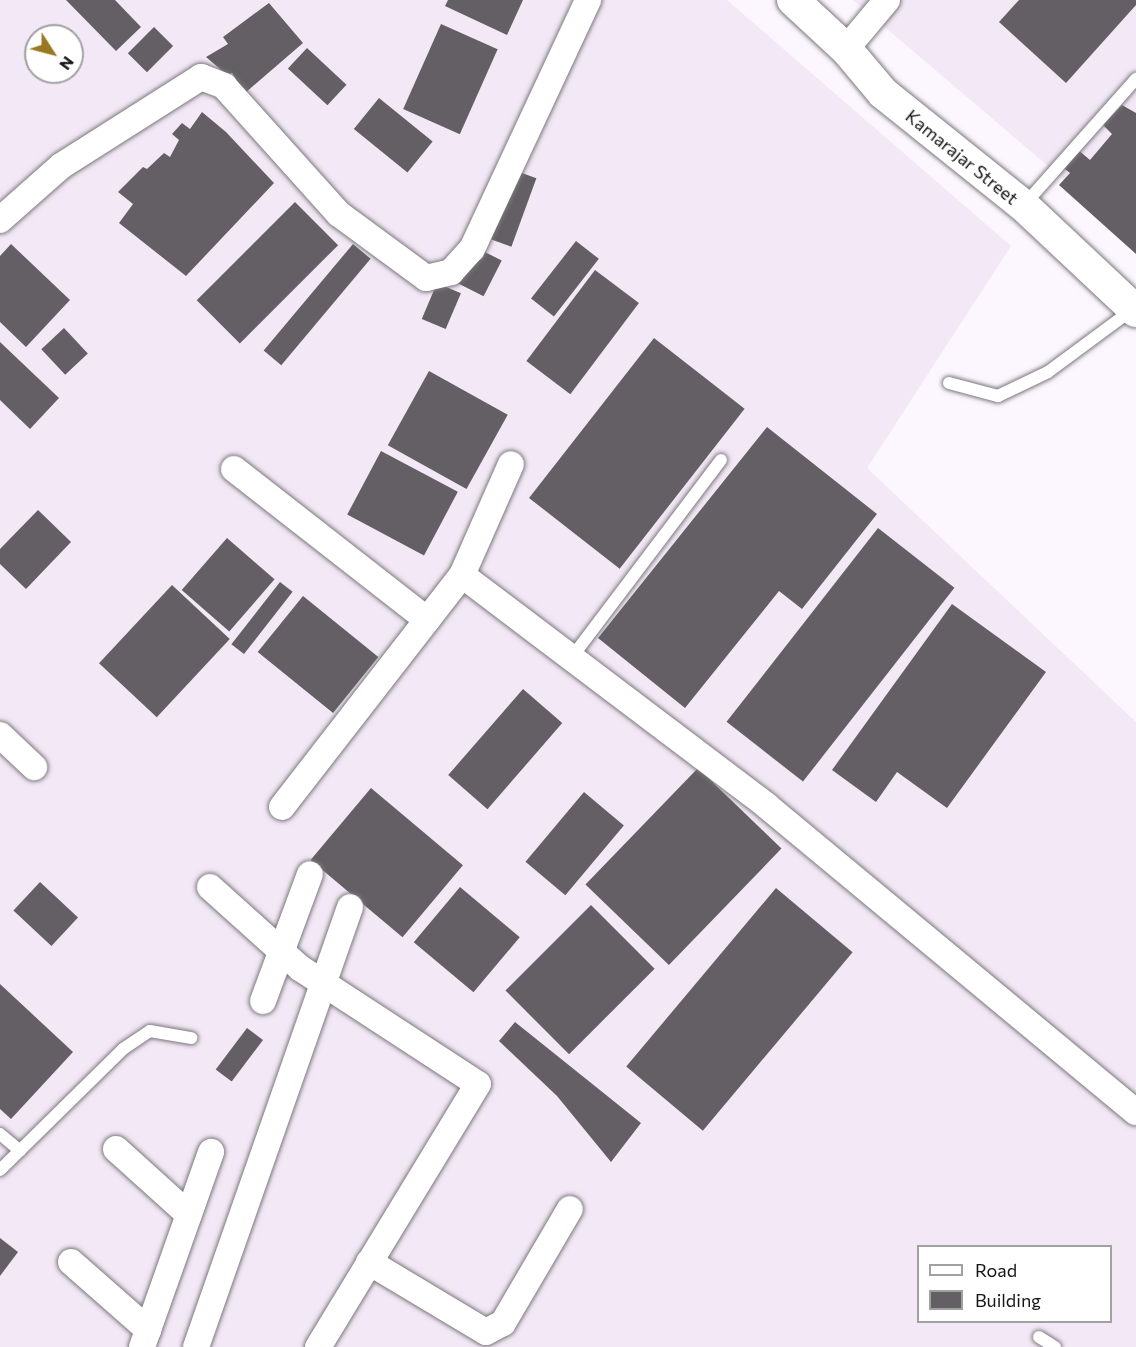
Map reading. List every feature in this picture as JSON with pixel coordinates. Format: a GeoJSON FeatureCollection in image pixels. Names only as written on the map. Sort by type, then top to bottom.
{"type":"FeatureCollection","features":[{"type":"Feature","properties":{"kind":"street"},"geometry":{"type":"LineString","coordinates":[[0,220],[61,165],[201,77],[224,86],[339,214],[426,278],[451,272],[472,249],[588,0]]}},
{"type":"Feature","properties":{"kind":"street","name":"Kamarajar Street"},"geometry":{"type":"LineString","coordinates":[[792,0],[846,49],[883,93],[1023,206],[1135,309]]}},
{"type":"Feature","properties":{"kind":"street"},"geometry":{"type":"LineString","coordinates":[[846,49],[887,0]]}},
{"type":"Feature","properties":{"kind":"street"},"geometry":{"type":"LineString","coordinates":[[282,807],[462,575],[512,464]]}},
{"type":"Feature","properties":{"kind":"street"},"geometry":{"type":"LineString","coordinates":[[234,469],[427,620]]}},
{"type":"Feature","properties":{"kind":"street"},"geometry":{"type":"LineString","coordinates":[[462,575],[767,806],[1136,1113]]}},
{"type":"Feature","properties":{"kind":"street"},"geometry":{"type":"LineString","coordinates":[[0,735],[34,767]]}},
{"type":"Feature","properties":{"kind":"street"},"geometry":{"type":"LineString","coordinates":[[263,1001],[310,874]]}},
{"type":"Feature","properties":{"kind":"street"},"geometry":{"type":"LineString","coordinates":[[210,887],[281,951],[324,983],[478,1084],[318,1347]]}},
{"type":"Feature","properties":{"kind":"street"},"geometry":{"type":"LineString","coordinates":[[196,1347],[350,908]]}},
{"type":"Feature","properties":{"kind":"street"},"geometry":{"type":"LineString","coordinates":[[116,1149],[189,1215]]}},
{"type":"Feature","properties":{"kind":"street"},"geometry":{"type":"LineString","coordinates":[[71,1262],[145,1339],[211,1152]]}},
{"type":"Feature","properties":{"kind":"street"},"geometry":{"type":"LineString","coordinates":[[369,1262],[486,1332],[503,1323],[570,1209]]}},
{"type":"Feature","properties":{"kind":"lane"},"geometry":{"type":"LineString","coordinates":[[1023,206],[1136,79]]}},
{"type":"Feature","properties":{"kind":"lane"},"geometry":{"type":"LineString","coordinates":[[949,383],[998,396],[1048,372],[1135,309]]}},
{"type":"Feature","properties":{"kind":"lane"},"geometry":{"type":"LineString","coordinates":[[572,657],[721,460]]}},
{"type":"Feature","properties":{"kind":"lane"},"geometry":{"type":"LineString","coordinates":[[0,1170],[123,1049],[150,1031],[191,1038]]}},
{"type":"Feature","properties":{"kind":"lane"},"geometry":{"type":"LineString","coordinates":[[0,1134],[20,1151]]}},
{"type":"Feature","properties":{"kind":"lane"},"geometry":{"type":"LineString","coordinates":[[1039,1337],[1055,1347]]}},
{"type":"Feature","properties":{"kind":"shaded area"},"geometry":{"type":"Polygon","coordinates":[[[0,0],[727,0],[1011,246],[867,468],[1136,722],[1136,1347],[0,1347],[0,0]]]}},
{"type":"Feature","properties":{"kind":"shaded area"},"geometry":{"type":"Polygon","coordinates":[[[853,0],[1136,0],[1136,241],[853,0]]]}},
{"type":"Feature","properties":{"kind":"building"},"geometry":{"type":"Polygon","coordinates":[[[66,0],[115,0],[141,27],[116,51],[66,0]]]}},
{"type":"Feature","properties":{"kind":"building"},"geometry":{"type":"Polygon","coordinates":[[[448,0],[523,0],[507,35],[445,6],[448,0]]]}},
{"type":"Feature","properties":{"kind":"building"},"geometry":{"type":"Polygon","coordinates":[[[1019,0],[1136,0],[1136,5],[1066,83],[999,22],[1019,0]]]}},
{"type":"Feature","properties":{"kind":"building"},"geometry":{"type":"Polygon","coordinates":[[[269,3],[303,43],[245,93],[232,73],[227,75],[206,57],[228,44],[223,37],[269,3]]]}},
{"type":"Feature","properties":{"kind":"building"},"geometry":{"type":"Polygon","coordinates":[[[441,24],[498,49],[460,134],[403,109],[441,24]]]}},
{"type":"Feature","properties":{"kind":"building"},"geometry":{"type":"Polygon","coordinates":[[[154,27],[173,46],[147,72],[128,53],[154,27]]]}},
{"type":"Feature","properties":{"kind":"building"},"geometry":{"type":"Polygon","coordinates":[[[307,48],[346,85],[327,105],[288,68],[307,48]]]}},
{"type":"Feature","properties":{"kind":"building"},"geometry":{"type":"Polygon","coordinates":[[[379,98],[433,141],[407,173],[354,129],[379,98]]]}},
{"type":"Feature","properties":{"kind":"building"},"geometry":{"type":"Polygon","coordinates":[[[1122,105],[1136,113],[1136,254],[1059,185],[1070,173],[1061,166],[1077,149],[1090,160],[1112,134],[1103,125],[1122,105]]]}},
{"type":"Feature","properties":{"kind":"building"},"geometry":{"type":"Polygon","coordinates":[[[202,112],[226,132],[274,183],[186,276],[119,223],[133,204],[118,192],[143,167],[147,169],[164,153],[170,157],[179,140],[172,134],[182,123],[190,129],[202,112]]]}},
{"type":"Feature","properties":{"kind":"building"},"geometry":{"type":"Polygon","coordinates":[[[511,169],[536,178],[511,247],[486,238],[511,169]]]}},
{"type":"Feature","properties":{"kind":"building"},"geometry":{"type":"Polygon","coordinates":[[[295,202],[338,245],[240,343],[197,300],[295,202]]]}},
{"type":"Feature","properties":{"kind":"building"},"geometry":{"type":"Polygon","coordinates":[[[576,241],[599,259],[554,316],[531,299],[576,241]]]}},
{"type":"Feature","properties":{"kind":"building"},"geometry":{"type":"Polygon","coordinates":[[[11,244],[70,300],[26,347],[0,322],[0,256],[11,244]]]}},
{"type":"Feature","properties":{"kind":"building"},"geometry":{"type":"Polygon","coordinates":[[[353,244],[371,259],[281,365],[264,350],[353,244]]]}},
{"type":"Feature","properties":{"kind":"building"},"geometry":{"type":"Polygon","coordinates":[[[475,247],[502,261],[484,296],[457,283],[475,247]]]}},
{"type":"Feature","properties":{"kind":"building"},"geometry":{"type":"Polygon","coordinates":[[[595,270],[639,303],[570,394],[526,361],[595,270]]]}},
{"type":"Feature","properties":{"kind":"building"},"geometry":{"type":"Polygon","coordinates":[[[437,283],[461,293],[446,329],[422,319],[437,283]]]}},
{"type":"Feature","properties":{"kind":"building"},"geometry":{"type":"Polygon","coordinates":[[[64,328],[88,354],[65,375],[41,349],[64,328]]]}},
{"type":"Feature","properties":{"kind":"building"},"geometry":{"type":"Polygon","coordinates":[[[654,338],[745,409],[620,569],[529,498],[654,338]]]}},
{"type":"Feature","properties":{"kind":"building"},"geometry":{"type":"Polygon","coordinates":[[[0,342],[59,398],[30,429],[0,400],[0,342]]]}},
{"type":"Feature","properties":{"kind":"building"},"geometry":{"type":"Polygon","coordinates":[[[429,371],[508,415],[467,489],[388,445],[429,371]]]}},
{"type":"Feature","properties":{"kind":"building"},"geometry":{"type":"Polygon","coordinates":[[[767,427],[877,514],[802,609],[779,591],[685,708],[598,638],[767,427]]]}},
{"type":"Feature","properties":{"kind":"building"},"geometry":{"type":"Polygon","coordinates":[[[381,451],[458,492],[424,555],[347,515],[381,451]]]}},
{"type":"Feature","properties":{"kind":"building"},"geometry":{"type":"Polygon","coordinates":[[[38,510],[71,542],[26,589],[0,564],[0,549],[38,510]]]}},
{"type":"Feature","properties":{"kind":"building"},"geometry":{"type":"Polygon","coordinates":[[[878,528],[954,588],[803,782],[727,722],[878,528]]]}},
{"type":"Feature","properties":{"kind":"building"},"geometry":{"type":"Polygon","coordinates":[[[227,538],[275,579],[229,631],[182,590],[227,538]]]}},
{"type":"Feature","properties":{"kind":"building"},"geometry":{"type":"Polygon","coordinates":[[[280,582],[293,592],[244,654],[231,644],[280,582]]]}},
{"type":"Feature","properties":{"kind":"building"},"geometry":{"type":"Polygon","coordinates":[[[172,585],[230,639],[157,717],[99,663],[172,585]]]}},
{"type":"Feature","properties":{"kind":"building"},"geometry":{"type":"Polygon","coordinates":[[[303,596],[378,657],[333,713],[258,652],[303,596]]]}},
{"type":"Feature","properties":{"kind":"building"},"geometry":{"type":"Polygon","coordinates":[[[952,604],[1046,672],[947,808],[897,772],[876,802],[832,770],[952,604]]]}},
{"type":"Feature","properties":{"kind":"building"},"geometry":{"type":"Polygon","coordinates":[[[523,689],[562,723],[487,809],[448,775],[523,689]]]}},
{"type":"Feature","properties":{"kind":"building"},"geometry":{"type":"Polygon","coordinates":[[[698,768],[781,849],[669,965],[585,885],[698,768]]]}},
{"type":"Feature","properties":{"kind":"building"},"geometry":{"type":"Polygon","coordinates":[[[371,788],[463,865],[403,937],[311,860],[371,788]]]}},
{"type":"Feature","properties":{"kind":"building"},"geometry":{"type":"Polygon","coordinates":[[[584,792],[624,825],[565,895],[526,862],[584,792]]]}},
{"type":"Feature","properties":{"kind":"building"},"geometry":{"type":"Polygon","coordinates":[[[40,882],[78,917],[51,946],[13,911],[40,882]]]}},
{"type":"Feature","properties":{"kind":"building"},"geometry":{"type":"Polygon","coordinates":[[[460,887],[520,937],[473,992],[414,942],[460,887]]]}},
{"type":"Feature","properties":{"kind":"building"},"geometry":{"type":"Polygon","coordinates":[[[776,888],[853,952],[703,1131],[626,1066],[776,888]]]}},
{"type":"Feature","properties":{"kind":"building"},"geometry":{"type":"Polygon","coordinates":[[[591,905],[655,969],[569,1054],[505,991],[591,905]]]}},
{"type":"Feature","properties":{"kind":"building"},"geometry":{"type":"Polygon","coordinates":[[[0,984],[73,1052],[11,1119],[0,1109],[0,984]]]}},
{"type":"Feature","properties":{"kind":"building"},"geometry":{"type":"Polygon","coordinates":[[[515,1022],[641,1123],[611,1162],[557,1096],[499,1041],[515,1022]]]}},
{"type":"Feature","properties":{"kind":"building"},"geometry":{"type":"Polygon","coordinates":[[[247,1028],[263,1040],[232,1082],[216,1070],[247,1028]]]}},
{"type":"Feature","properties":{"kind":"building"},"geometry":{"type":"Polygon","coordinates":[[[0,1238],[18,1252],[0,1276],[0,1238]]]}}]}
